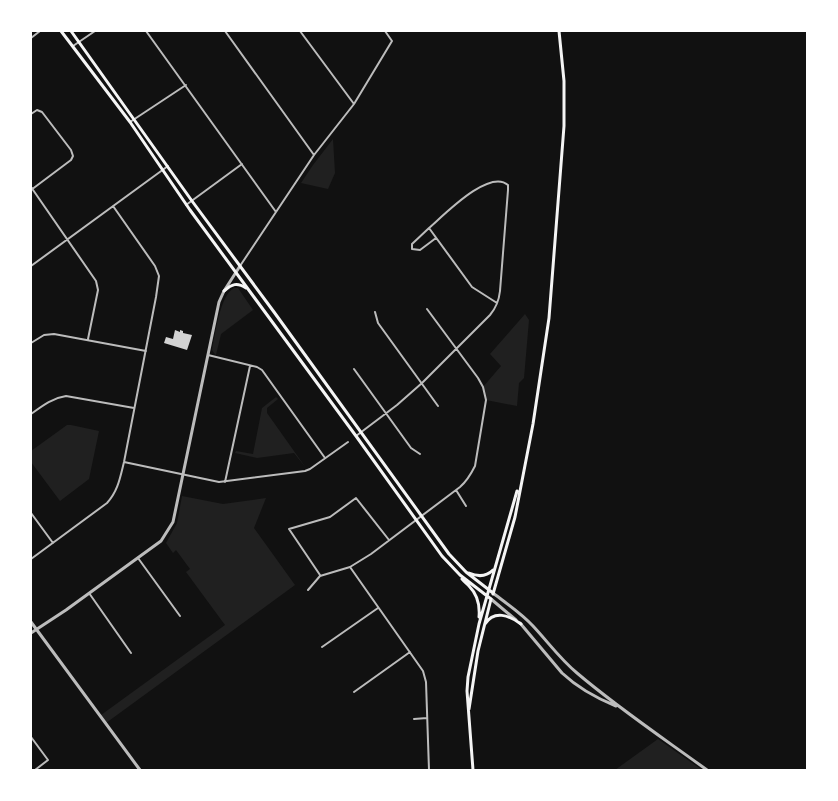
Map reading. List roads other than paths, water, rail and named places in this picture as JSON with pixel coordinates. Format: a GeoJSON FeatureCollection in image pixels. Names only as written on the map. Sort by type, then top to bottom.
{"type":"FeatureCollection","features":[{"type":"Feature","properties":{"kind":"main road"},"geometry":{"type":"LineString","coordinates":[[61,31],[130,122],[186,205],[356,436],[442,556],[474,592],[478,599],[480,612],[479,624]]}},
{"type":"Feature","properties":{"kind":"main road"},"geometry":{"type":"LineString","coordinates":[[71,31],[192,201],[362,432],[449,554],[466,572],[493,593]]}},
{"type":"Feature","properties":{"kind":"main road"},"geometry":{"type":"LineString","coordinates":[[469,709],[483,628],[514,517],[533,424],[549,318],[564,119],[564,81],[559,31]]}},
{"type":"Feature","properties":{"kind":"main road"},"geometry":{"type":"LineString","coordinates":[[224,291],[232,284],[237,284],[248,290]]}},
{"type":"Feature","properties":{"kind":"main road"},"geometry":{"type":"LineString","coordinates":[[472,770],[467,691],[468,677],[488,590],[521,480]]}},
{"type":"Feature","properties":{"kind":"main road"},"geometry":{"type":"LineString","coordinates":[[466,572],[478,576],[484,575],[492,571],[496,562]]}},
{"type":"Feature","properties":{"kind":"main road"},"geometry":{"type":"LineString","coordinates":[[460,575],[491,599]]}},
{"type":"Feature","properties":{"kind":"main road"},"geometry":{"type":"LineString","coordinates":[[483,628],[488,620],[501,615],[508,616],[521,624]]}},
{"type":"Feature","properties":{"kind":"street"},"geometry":{"type":"LineString","coordinates":[[31,38],[40,31]]}},
{"type":"Feature","properties":{"kind":"street"},"geometry":{"type":"LineString","coordinates":[[72,46],[95,31]]}},
{"type":"Feature","properties":{"kind":"street"},"geometry":{"type":"LineString","coordinates":[[146,31],[276,212]]}},
{"type":"Feature","properties":{"kind":"street"},"geometry":{"type":"LineString","coordinates":[[226,31],[314,155]]}},
{"type":"Feature","properties":{"kind":"street"},"geometry":{"type":"LineString","coordinates":[[300,31],[354,104]]}},
{"type":"Feature","properties":{"kind":"street"},"geometry":{"type":"LineString","coordinates":[[31,633],[161,541],[173,522],[219,302],[236,272],[314,155],[354,104],[392,41],[385,31]]}},
{"type":"Feature","properties":{"kind":"street"},"geometry":{"type":"LineString","coordinates":[[130,122],[186,85]]}},
{"type":"Feature","properties":{"kind":"street"},"geometry":{"type":"LineString","coordinates":[[31,114],[39,110],[43,113],[71,150],[73,158],[32,188],[94,277],[98,286],[88,340]]}},
{"type":"Feature","properties":{"kind":"street"},"geometry":{"type":"LineString","coordinates":[[186,205],[242,164]]}},
{"type":"Feature","properties":{"kind":"street"},"geometry":{"type":"LineString","coordinates":[[31,266],[168,166]]}},
{"type":"Feature","properties":{"kind":"street"},"geometry":{"type":"LineString","coordinates":[[356,436],[422,383],[490,315],[498,303],[501,283],[508,185],[501,181],[490,182],[479,186],[470,192],[414,241],[412,244],[412,249],[420,250],[436,238]]}},
{"type":"Feature","properties":{"kind":"street"},"geometry":{"type":"LineString","coordinates":[[31,559],[107,504],[117,488],[124,462],[159,276],[151,259],[113,206]]}},
{"type":"Feature","properties":{"kind":"street"},"geometry":{"type":"LineString","coordinates":[[429,228],[472,287],[498,303]]}},
{"type":"Feature","properties":{"kind":"street"},"geometry":{"type":"LineString","coordinates":[[308,590],[320,576],[350,567],[417,520],[469,478],[475,466],[486,400],[485,393],[481,383],[427,309]]}},
{"type":"Feature","properties":{"kind":"street"},"geometry":{"type":"LineString","coordinates":[[375,312],[378,323],[438,406]]}},
{"type":"Feature","properties":{"kind":"street"},"geometry":{"type":"LineString","coordinates":[[31,343],[44,335],[54,334],[146,351]]}},
{"type":"Feature","properties":{"kind":"street"},"geometry":{"type":"LineString","coordinates":[[208,355],[257,367],[262,370],[325,458]]}},
{"type":"Feature","properties":{"kind":"street"},"geometry":{"type":"LineString","coordinates":[[225,482],[250,366]]}},
{"type":"Feature","properties":{"kind":"street"},"geometry":{"type":"LineString","coordinates":[[354,369],[411,448],[420,454]]}},
{"type":"Feature","properties":{"kind":"street"},"geometry":{"type":"LineString","coordinates":[[31,414],[49,401],[66,396],[134,408]]}},
{"type":"Feature","properties":{"kind":"street"},"geometry":{"type":"LineString","coordinates":[[124,462],[225,482],[310,470],[348,442]]}},
{"type":"Feature","properties":{"kind":"street"},"geometry":{"type":"LineString","coordinates":[[456,490],[466,506]]}},
{"type":"Feature","properties":{"kind":"street"},"geometry":{"type":"LineString","coordinates":[[320,576],[289,529],[330,517],[356,498],[389,540]]}},
{"type":"Feature","properties":{"kind":"street"},"geometry":{"type":"LineString","coordinates":[[31,512],[53,543]]}},
{"type":"Feature","properties":{"kind":"street"},"geometry":{"type":"LineString","coordinates":[[138,558],[180,616]]}},
{"type":"Feature","properties":{"kind":"street"},"geometry":{"type":"LineString","coordinates":[[350,567],[424,674],[428,718],[429,770]]}},
{"type":"Feature","properties":{"kind":"street"},"geometry":{"type":"LineString","coordinates":[[89,593],[131,653]]}},
{"type":"Feature","properties":{"kind":"street"},"geometry":{"type":"LineString","coordinates":[[493,593],[530,622],[572,669],[620,708],[707,770]]}},
{"type":"Feature","properties":{"kind":"street"},"geometry":{"type":"LineString","coordinates":[[491,599],[521,624],[562,673],[570,680],[598,699],[620,708]]}},
{"type":"Feature","properties":{"kind":"street"},"geometry":{"type":"LineString","coordinates":[[322,647],[378,608]]}},
{"type":"Feature","properties":{"kind":"street"},"geometry":{"type":"LineString","coordinates":[[31,622],[140,770]]}},
{"type":"Feature","properties":{"kind":"street"},"geometry":{"type":"LineString","coordinates":[[354,692],[410,652]]}},
{"type":"Feature","properties":{"kind":"street"},"geometry":{"type":"LineString","coordinates":[[414,719],[428,718]]}},
{"type":"Feature","properties":{"kind":"street"},"geometry":{"type":"LineString","coordinates":[[31,737],[48,760],[35,770]]}}]}
